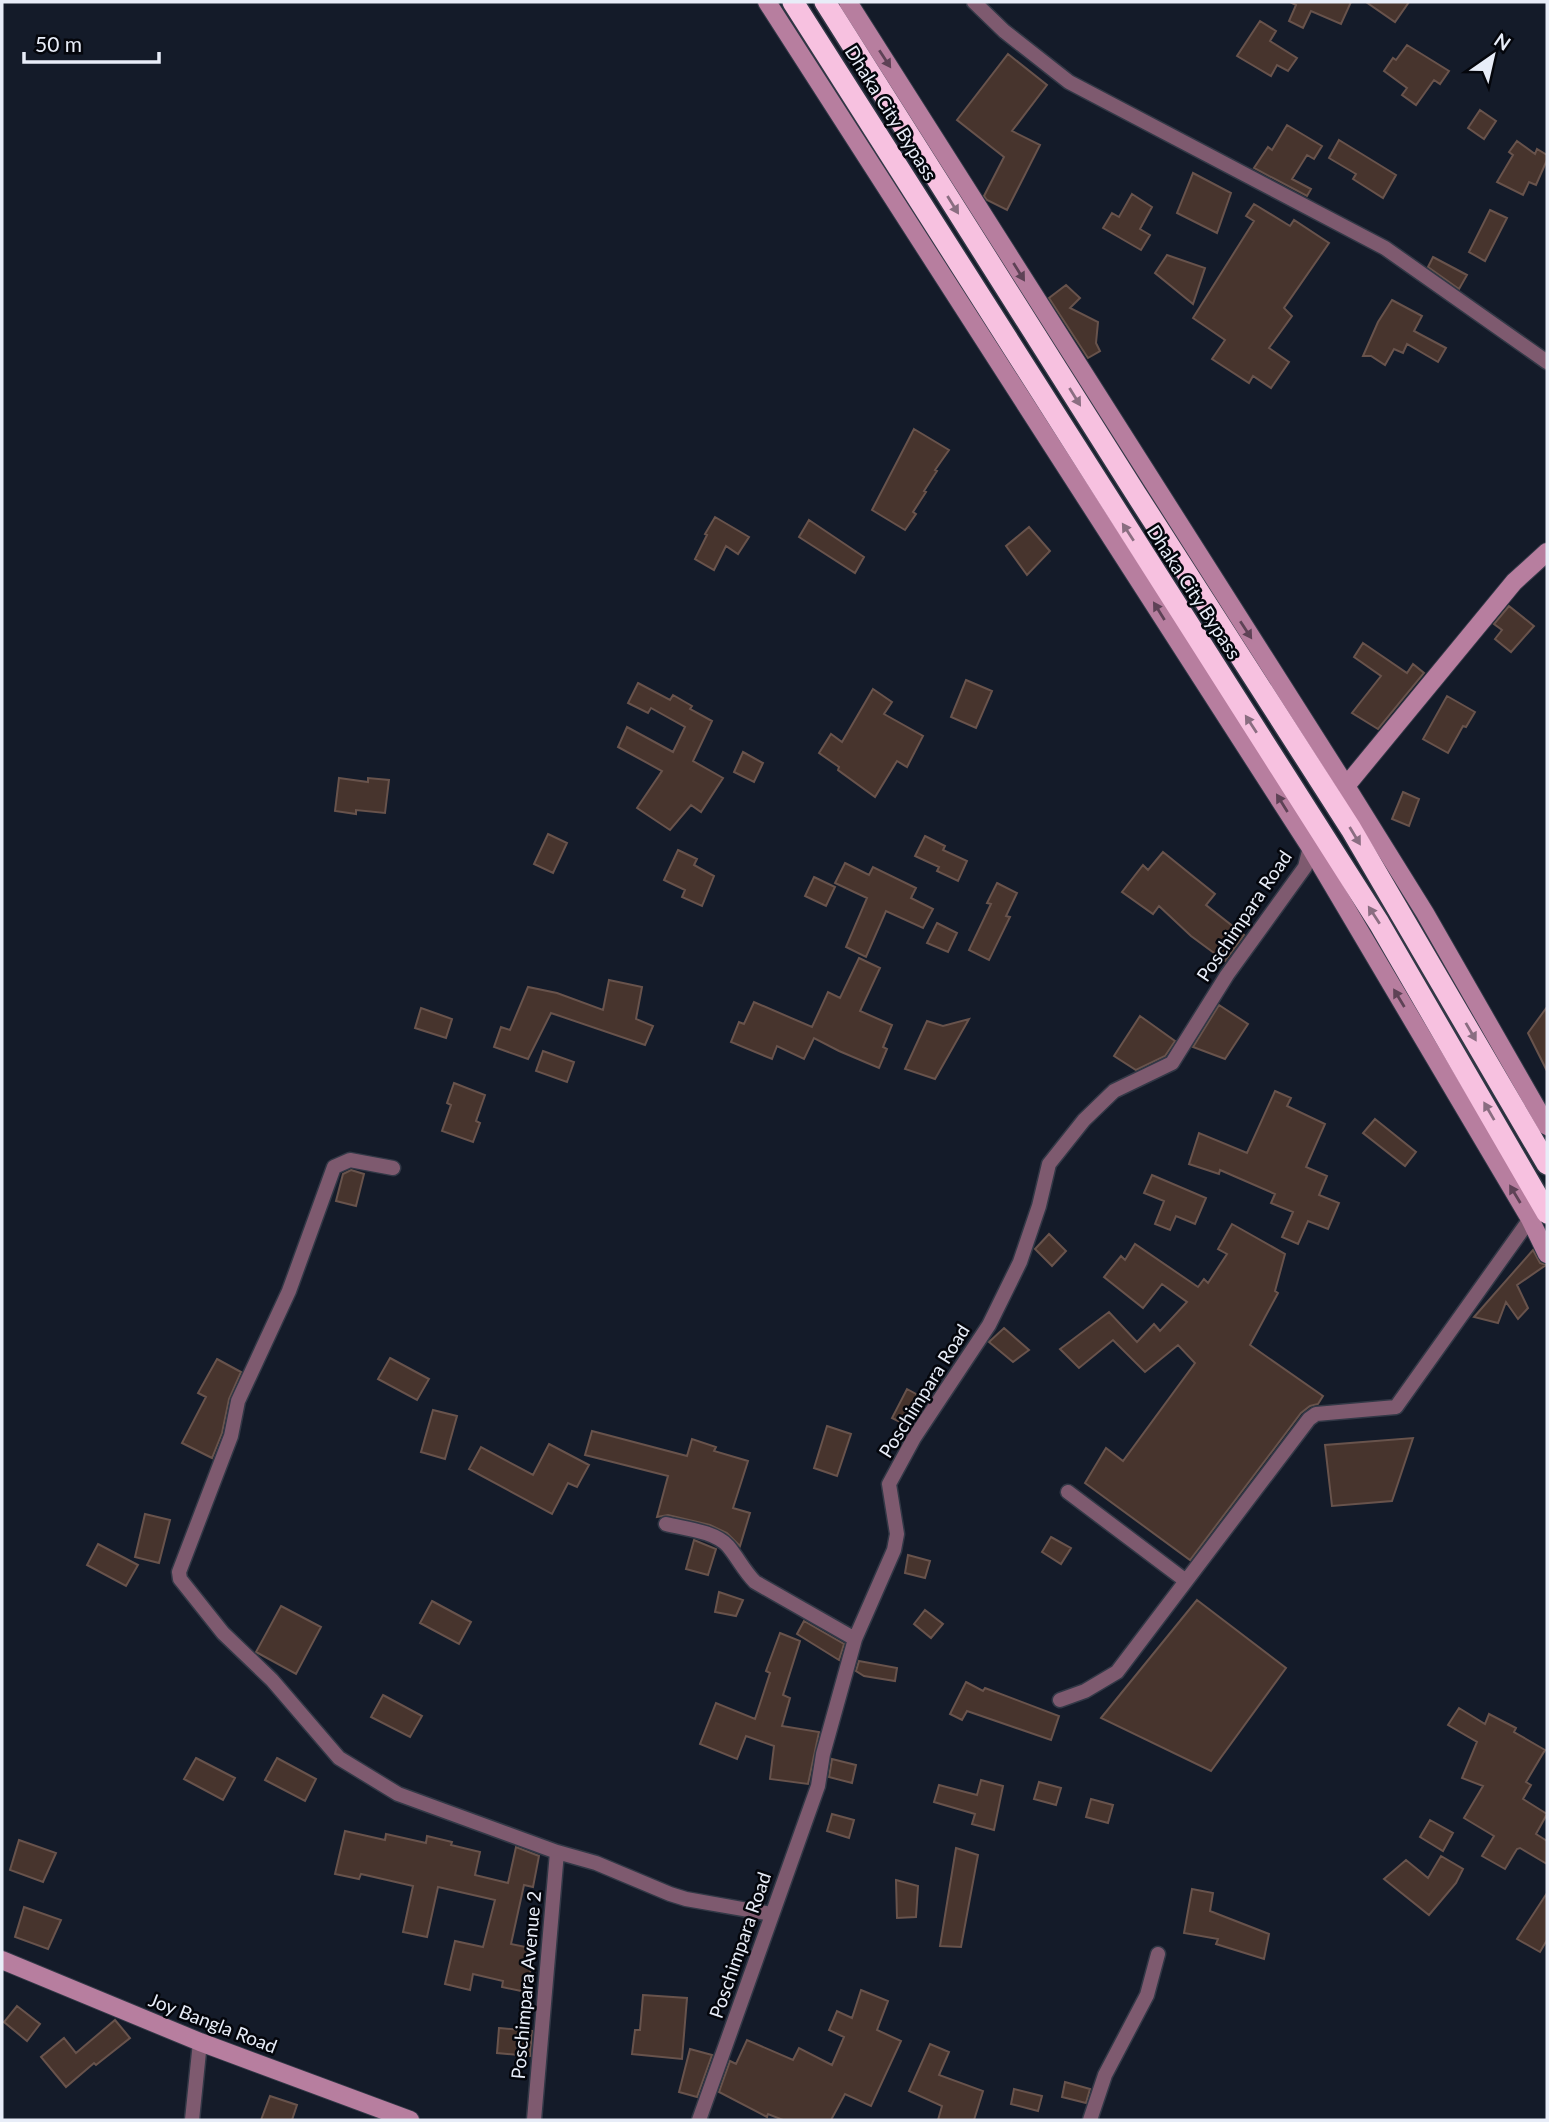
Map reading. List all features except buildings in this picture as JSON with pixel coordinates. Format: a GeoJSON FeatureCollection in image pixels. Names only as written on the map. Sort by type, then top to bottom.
{"type":"FeatureCollection","features":[{"type":"Feature","properties":{"kind":"highway","name":"Dhaka City Bypass"},"geometry":{"type":"LineString","coordinates":[[793,2],[1379,923],[1538,1216]]}},
{"type":"Feature","properties":{"kind":"highway","name":"Dhaka City Bypass"},"geometry":{"type":"LineString","coordinates":[[825,2],[1128,483],[1351,829],[1547,1164]]}},
{"type":"Feature","properties":{"kind":"main road"},"geometry":{"type":"LineString","coordinates":[[767,2],[1310,847],[1538,1216],[1547,1254]]}},
{"type":"Feature","properties":{"kind":"main road"},"geometry":{"type":"LineString","coordinates":[[848,2],[1425,913],[1547,1126]]}},
{"type":"Feature","properties":{"kind":"main road"},"geometry":{"type":"LineString","coordinates":[[1346,786],[1514,582],[1547,552]]}},
{"type":"Feature","properties":{"kind":"main road","name":"Joy Bangla Road"},"geometry":{"type":"LineString","coordinates":[[2,1960],[200,2042],[410,2120]]}},
{"type":"Feature","properties":{"kind":"street"},"geometry":{"type":"LineString","coordinates":[[974,2],[1004,31],[1069,82],[1385,248],[1547,362]]}},
{"type":"Feature","properties":{"kind":"street","name":"Poschimpara Road"},"geometry":{"type":"LineString","coordinates":[[699,2120],[817,1786],[823,1754],[855,1639],[894,1550],[897,1534],[890,1484],[914,1438],[989,1325],[1020,1262],[1039,1206],[1049,1164],[1084,1120],[1114,1091],[1172,1063],[1227,975],[1305,867],[1310,847]]}},
{"type":"Feature","properties":{"kind":"street"},"geometry":{"type":"LineString","coordinates":[[393,1168],[350,1160],[334,1167],[289,1291],[238,1401],[230,1436],[179,1572],[180,1579],[223,1633],[272,1680],[339,1758],[398,1794],[557,1852],[596,1863],[686,1899],[771,1914]]}},
{"type":"Feature","properties":{"kind":"street"},"geometry":{"type":"LineString","coordinates":[[1060,1700],[1117,1672],[1309,1419],[1316,1414],[1396,1407],[1538,1216]]}},
{"type":"Feature","properties":{"kind":"street"},"geometry":{"type":"LineString","coordinates":[[1068,1492],[1186,1581]]}},
{"type":"Feature","properties":{"kind":"street"},"geometry":{"type":"LineString","coordinates":[[666,1524],[718,1538],[727,1545],[755,1582],[855,1639]]}},
{"type":"Feature","properties":{"kind":"street","name":"Poschimpara Avenue 2"},"geometry":{"type":"LineString","coordinates":[[534,2120],[557,1852]]}},
{"type":"Feature","properties":{"kind":"street"},"geometry":{"type":"LineString","coordinates":[[1090,2120],[1105,2075],[1147,1995],[1158,1954]]}},
{"type":"Feature","properties":{"kind":"street"},"geometry":{"type":"LineString","coordinates":[[192,2120],[200,2042]]}}]}
